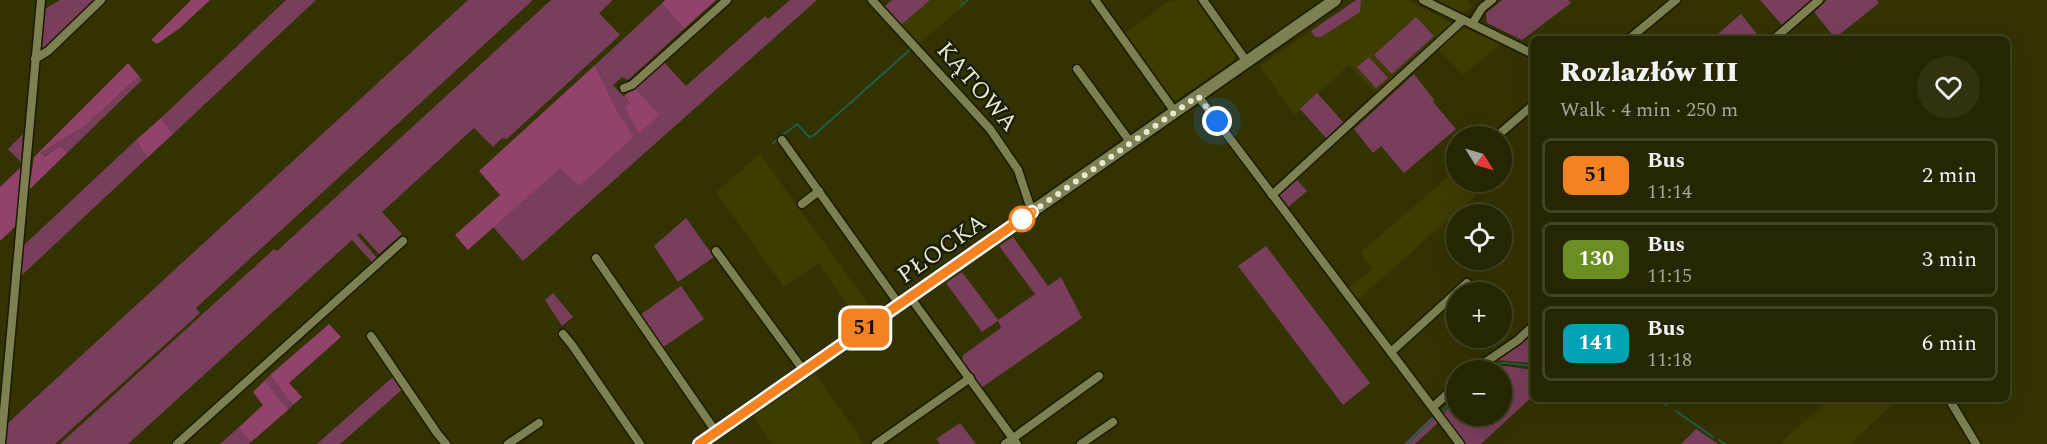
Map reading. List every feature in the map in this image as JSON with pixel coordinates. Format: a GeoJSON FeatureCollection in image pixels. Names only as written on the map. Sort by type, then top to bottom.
{"type":"FeatureCollection","features":[{"type":"Feature","properties":{"kind":"street"},"geometry":{"type":"LineString","coordinates":[[1,444],[41,0]]}},
{"type":"Feature","properties":{"kind":"street"},"geometry":{"type":"LineString","coordinates":[[36,59],[48,51],[101,0]]}},
{"type":"Feature","properties":{"kind":"street"},"geometry":{"type":"LineString","coordinates":[[624,88],[632,85],[727,0]]}},
{"type":"Feature","properties":{"kind":"street","name":"KĄTOWA"},"geometry":{"type":"LineString","coordinates":[[872,0],[990,129],[1018,170],[1032,212]]}},
{"type":"Feature","properties":{"kind":"street"},"geometry":{"type":"LineString","coordinates":[[1095,0],[1175,112]]}},
{"type":"Feature","properties":{"kind":"street"},"geometry":{"type":"LineString","coordinates":[[1203,0],[1247,62]]}},
{"type":"Feature","properties":{"kind":"street","name":"PŁOCKA"},"geometry":{"type":"LineString","coordinates":[[699,444],[1335,0]]}},
{"type":"Feature","properties":{"kind":"street"},"geometry":{"type":"LineString","coordinates":[[1423,0],[1530,53]]}},
{"type":"Feature","properties":{"kind":"street"},"geometry":{"type":"LineString","coordinates":[[1472,24],[1482,8],[1492,0]]}},
{"type":"Feature","properties":{"kind":"street"},"geometry":{"type":"LineString","coordinates":[[1633,36],[1676,0]]}},
{"type":"Feature","properties":{"kind":"street"},"geometry":{"type":"LineString","coordinates":[[1777,36],[1819,0]]}},
{"type":"Feature","properties":{"kind":"street"},"geometry":{"type":"LineString","coordinates":[[1272,195],[1463,20]]}},
{"type":"Feature","properties":{"kind":"street"},"geometry":{"type":"LineString","coordinates":[[1077,69],[1131,143]]}},
{"type":"Feature","properties":{"kind":"street"},"geometry":{"type":"LineString","coordinates":[[1198,96],[1460,444]]}},
{"type":"Feature","properties":{"kind":"street"},"geometry":{"type":"LineString","coordinates":[[1509,126],[1530,108]]}},
{"type":"Feature","properties":{"kind":"street"},"geometry":{"type":"LineString","coordinates":[[782,140],[899,304]]}},
{"type":"Feature","properties":{"kind":"street"},"geometry":{"type":"LineString","coordinates":[[802,204],[819,191]]}},
{"type":"Feature","properties":{"kind":"street"},"geometry":{"type":"LineString","coordinates":[[177,444],[403,241]]}},
{"type":"Feature","properties":{"kind":"street"},"geometry":{"type":"LineString","coordinates":[[716,251],[804,371]]}},
{"type":"Feature","properties":{"kind":"street"},"geometry":{"type":"LineString","coordinates":[[596,258],[716,432]]}},
{"type":"Feature","properties":{"kind":"street"},"geometry":{"type":"LineString","coordinates":[[910,297],[970,378],[1012,442],[1099,376]]}},
{"type":"Feature","properties":{"kind":"street"},"geometry":{"type":"LineString","coordinates":[[1391,351],[1446,303]]}},
{"type":"Feature","properties":{"kind":"street"},"geometry":{"type":"LineString","coordinates":[[1489,360],[1530,329]]}},
{"type":"Feature","properties":{"kind":"street"},"geometry":{"type":"LineString","coordinates":[[563,334],[640,444]]}},
{"type":"Feature","properties":{"kind":"street"},"geometry":{"type":"LineString","coordinates":[[371,336],[446,444]]}},
{"type":"Feature","properties":{"kind":"street"},"geometry":{"type":"LineString","coordinates":[[876,444],[970,378]]}},
{"type":"Feature","properties":{"kind":"street"},"geometry":{"type":"LineString","coordinates":[[1433,407],[1446,395]]}},
{"type":"Feature","properties":{"kind":"street"},"geometry":{"type":"LineString","coordinates":[[1951,402],[1976,444]]}},
{"type":"Feature","properties":{"kind":"street"},"geometry":{"type":"LineString","coordinates":[[1081,444],[1113,422]]}},
{"type":"Feature","properties":{"kind":"street"},"geometry":{"type":"LineString","coordinates":[[508,444],[539,423]]}},
{"type":"Feature","properties":{"kind":"shaded area"},"geometry":{"type":"Polygon","coordinates":[[[60,0],[98,0],[47,49],[40,49],[43,10],[60,0]]]}},
{"type":"Feature","properties":{"kind":"shaded area"},"geometry":{"type":"Polygon","coordinates":[[[191,0],[210,0],[180,28],[157,44],[151,40],[191,0]]]}},
{"type":"Feature","properties":{"kind":"shaded area"},"geometry":{"type":"Polygon","coordinates":[[[286,0],[316,0],[173,134],[161,118],[286,0]]]}},
{"type":"Feature","properties":{"kind":"shaded area"},"geometry":{"type":"Polygon","coordinates":[[[468,0],[533,0],[196,308],[200,313],[55,444],[6,444],[8,423],[468,0]]]}},
{"type":"Feature","properties":{"kind":"shaded area"},"geometry":{"type":"Polygon","coordinates":[[[551,0],[613,0],[599,13],[620,35],[507,139],[502,138],[493,147],[474,128],[382,212],[402,234],[379,254],[360,233],[357,235],[378,259],[373,263],[352,240],[128,444],[60,444],[274,249],[277,251],[551,0]]]}},
{"type":"Feature","properties":{"kind":"shaded area"},"geometry":{"type":"Polygon","coordinates":[[[665,0],[716,0],[684,29],[662,3],[665,0]]]}},
{"type":"Feature","properties":{"kind":"shaded area"},"geometry":{"type":"Polygon","coordinates":[[[790,0],[817,0],[523,261],[493,227],[560,167],[634,138],[619,114],[595,65],[662,3],[684,29],[628,80],[622,77],[613,85],[630,103],[639,133],[634,87],[663,61],[686,86],[765,16],[768,19],[790,0]]]}},
{"type":"Feature","properties":{"kind":"shaded area"},"geometry":{"type":"Polygon","coordinates":[[[892,0],[930,0],[901,25],[884,7],[892,0]]]}},
{"type":"Feature","properties":{"kind":"shaded area"},"geometry":{"type":"Polygon","coordinates":[[[930,0],[962,0],[966,4],[918,44],[901,25],[930,0]]]}},
{"type":"Feature","properties":{"kind":"shaded area"},"geometry":{"type":"Polygon","coordinates":[[[1171,0],[1174,2],[1176,0],[1196,0],[1235,54],[1233,61],[1176,100],[1169,99],[1123,34],[1171,0]]]}},
{"type":"Feature","properties":{"kind":"shaded area"},"geometry":{"type":"Polygon","coordinates":[[[1356,0],[1407,0],[1453,24],[1377,94],[1349,65],[1294,115],[1260,66],[1356,0]]]}},
{"type":"Feature","properties":{"kind":"shaded area"},"geometry":{"type":"Polygon","coordinates":[[[1356,0],[1361,0],[1360,12],[1321,37],[1315,37],[1311,31],[1356,0]]]}},
{"type":"Feature","properties":{"kind":"shaded area"},"geometry":{"type":"Polygon","coordinates":[[[1437,0],[1467,0],[1472,8],[1463,13],[1437,0]]]}},
{"type":"Feature","properties":{"kind":"shaded area"},"geometry":{"type":"Polygon","coordinates":[[[1502,0],[1568,0],[1571,3],[1522,40],[1487,23],[1486,13],[1502,0]]]}},
{"type":"Feature","properties":{"kind":"shaded area"},"geometry":{"type":"Polygon","coordinates":[[[1760,0],[1812,0],[1782,25],[1760,0]]]}},
{"type":"Feature","properties":{"kind":"shaded area"},"geometry":{"type":"Polygon","coordinates":[[[1827,0],[1877,0],[1879,3],[1838,36],[1833,36],[1814,12],[1827,0]]]}},
{"type":"Feature","properties":{"kind":"shaded area"},"geometry":{"type":"Polygon","coordinates":[[[1741,14],[1759,36],[1715,36],[1741,14]]]}},
{"type":"Feature","properties":{"kind":"shaded area"},"geometry":{"type":"Polygon","coordinates":[[[1416,17],[1434,36],[1392,74],[1374,55],[1416,17]]]}},
{"type":"Feature","properties":{"kind":"shaded area"},"geometry":{"type":"Polygon","coordinates":[[[1463,27],[1500,44],[1463,75],[1438,49],[1463,27]]]}},
{"type":"Feature","properties":{"kind":"shaded area"},"geometry":{"type":"Polygon","coordinates":[[[1369,57],[1388,78],[1376,88],[1357,67],[1369,57]]]}},
{"type":"Feature","properties":{"kind":"shaded area"},"geometry":{"type":"Polygon","coordinates":[[[128,63],[139,76],[86,125],[41,153],[44,157],[60,146],[67,153],[29,190],[34,157],[128,63]]]}},
{"type":"Feature","properties":{"kind":"shaded area"},"geometry":{"type":"Polygon","coordinates":[[[595,65],[619,114],[634,137],[579,186],[560,168],[468,250],[455,235],[500,195],[479,171],[595,65]]]}},
{"type":"Feature","properties":{"kind":"shaded area"},"geometry":{"type":"Polygon","coordinates":[[[1414,74],[1453,126],[1446,126],[1446,137],[1404,173],[1381,146],[1373,153],[1354,129],[1414,74]]]}},
{"type":"Feature","properties":{"kind":"shaded area"},"geometry":{"type":"Polygon","coordinates":[[[139,76],[142,80],[67,153],[60,146],[43,157],[41,153],[86,125],[139,76]]]}},
{"type":"Feature","properties":{"kind":"shaded area"},"geometry":{"type":"Polygon","coordinates":[[[634,87],[659,115],[639,133],[625,108],[630,103],[624,96],[634,87]]]}},
{"type":"Feature","properties":{"kind":"shaded area"},"geometry":{"type":"Polygon","coordinates":[[[1317,93],[1344,123],[1327,139],[1300,109],[1317,93]]]}},
{"type":"Feature","properties":{"kind":"shaded area"},"geometry":{"type":"Polygon","coordinates":[[[161,118],[173,134],[147,158],[136,140],[161,118]]]}},
{"type":"Feature","properties":{"kind":"shaded area"},"geometry":{"type":"Polygon","coordinates":[[[23,134],[21,162],[8,149],[23,134]]]}},
{"type":"Feature","properties":{"kind":"shaded area"},"geometry":{"type":"Polygon","coordinates":[[[136,140],[147,158],[21,276],[23,246],[136,140]]]}},
{"type":"Feature","properties":{"kind":"shaded area"},"geometry":{"type":"Polygon","coordinates":[[[760,154],[873,311],[859,321],[818,263],[784,287],[716,192],[760,154]]]}},
{"type":"Feature","properties":{"kind":"shaded area"},"geometry":{"type":"Polygon","coordinates":[[[21,167],[17,225],[0,241],[0,187],[21,167]]]}},
{"type":"Feature","properties":{"kind":"shaded area"},"geometry":{"type":"Polygon","coordinates":[[[1446,179],[1446,192],[1473,192],[1476,195],[1466,204],[1446,204],[1446,222],[1356,301],[1347,289],[1373,268],[1360,253],[1446,179]]]}},
{"type":"Feature","properties":{"kind":"shaded area"},"geometry":{"type":"Polygon","coordinates":[[[1297,180],[1307,191],[1286,209],[1277,198],[1297,180]]]}},
{"type":"Feature","properties":{"kind":"shaded area"},"geometry":{"type":"Polygon","coordinates":[[[686,218],[714,257],[678,282],[654,246],[686,218]]]}},
{"type":"Feature","properties":{"kind":"shaded area"},"geometry":{"type":"Polygon","coordinates":[[[1013,237],[1048,286],[1061,277],[1082,318],[981,388],[962,361],[963,355],[1001,328],[998,321],[982,332],[946,283],[962,272],[998,320],[1035,294],[999,246],[1013,237]]]}},
{"type":"Feature","properties":{"kind":"shaded area"},"geometry":{"type":"Polygon","coordinates":[[[1266,246],[1370,383],[1343,405],[1238,266],[1266,246]]]}},
{"type":"Feature","properties":{"kind":"shaded area"},"geometry":{"type":"Polygon","coordinates":[[[681,286],[704,319],[662,348],[640,315],[681,286]]]}},
{"type":"Feature","properties":{"kind":"shaded area"},"geometry":{"type":"Polygon","coordinates":[[[553,293],[573,317],[562,326],[545,300],[553,293]]]}},
{"type":"Feature","properties":{"kind":"shaded area"},"geometry":{"type":"Polygon","coordinates":[[[329,324],[341,337],[289,383],[302,397],[293,405],[270,375],[329,324]]]}},
{"type":"Feature","properties":{"kind":"shaded area"},"geometry":{"type":"Polygon","coordinates":[[[1530,336],[1530,363],[1495,360],[1519,346],[1530,336]]]}},
{"type":"Feature","properties":{"kind":"shaded area"},"geometry":{"type":"Polygon","coordinates":[[[1512,367],[1530,370],[1530,399],[1512,415],[1512,367]]]}},
{"type":"Feature","properties":{"kind":"shaded area"},"geometry":{"type":"Polygon","coordinates":[[[815,374],[864,444],[772,444],[753,417],[815,374]]]}},
{"type":"Feature","properties":{"kind":"shaded area"},"geometry":{"type":"Polygon","coordinates":[[[270,375],[293,405],[288,410],[265,380],[270,375]]]}},
{"type":"Feature","properties":{"kind":"shaded area"},"geometry":{"type":"Polygon","coordinates":[[[395,375],[404,388],[340,444],[317,444],[395,375]]]}},
{"type":"Feature","properties":{"kind":"shaded area"},"geometry":{"type":"Polygon","coordinates":[[[265,380],[288,410],[251,442],[238,428],[263,405],[253,392],[265,380]]]}},
{"type":"Feature","properties":{"kind":"shaded area"},"geometry":{"type":"Polygon","coordinates":[[[1826,402],[1895,402],[1850,444],[1780,444],[1826,402]]]}},
{"type":"Feature","properties":{"kind":"shaded area"},"geometry":{"type":"Polygon","coordinates":[[[1446,410],[1446,422],[1441,415],[1446,410]]]}},
{"type":"Feature","properties":{"kind":"shaded area"},"geometry":{"type":"Polygon","coordinates":[[[1434,415],[1439,422],[1415,444],[1404,444],[1434,415]]]}},
{"type":"Feature","properties":{"kind":"shaded area"},"geometry":{"type":"Polygon","coordinates":[[[960,423],[976,444],[940,444],[936,439],[960,423]]]}},
{"type":"Feature","properties":{"kind":"shaded area"},"geometry":{"type":"Polygon","coordinates":[[[1449,426],[1500,426],[1481,444],[1462,444],[1449,426]]]}},
{"type":"Feature","properties":{"kind":"shaded area"},"geometry":{"type":"Polygon","coordinates":[[[238,428],[251,442],[249,444],[220,444],[238,428]]]}},
{"type":"Feature","properties":{"kind":"shaded area"},"geometry":{"type":"Polygon","coordinates":[[[1696,429],[1718,444],[1681,444],[1696,429]]]}},
{"type":"Feature","properties":{"kind":"waterway"},"geometry":{"type":"LineString","coordinates":[[961,5],[968,0]]}},
{"type":"Feature","properties":{"kind":"waterway"},"geometry":{"type":"LineString","coordinates":[[773,143],[797,124],[809,137],[813,136],[913,47]]}},
{"type":"Feature","properties":{"kind":"waterway"},"geometry":{"type":"LineString","coordinates":[[1512,364],[1530,366]]}},
{"type":"Feature","properties":{"kind":"waterway"},"geometry":{"type":"LineString","coordinates":[[1662,402],[1667,405]]}},
{"type":"Feature","properties":{"kind":"waterway"},"geometry":{"type":"LineString","coordinates":[[1441,412],[1446,407]]}},
{"type":"Feature","properties":{"kind":"waterway"},"geometry":{"type":"LineString","coordinates":[[1676,411],[1713,437]]}},
{"type":"Feature","properties":{"kind":"waterway"},"geometry":{"type":"LineString","coordinates":[[1407,444],[1433,419]]}},
{"type":"Feature","properties":{"kind":"waterway"},"geometry":{"type":"LineString","coordinates":[[1719,440],[1725,444]]}},
{"type":"Feature","properties":{"kind":"bus line","name":"51"},"geometry":{"type":"LineString","coordinates":[[699,444],[1032,212]]}},
{"type":"Feature","properties":{"kind":"route"},"geometry":{"type":"LineString","coordinates":[[1022,219],[1018,222],[1198,96],[1217,121]]}}]}
